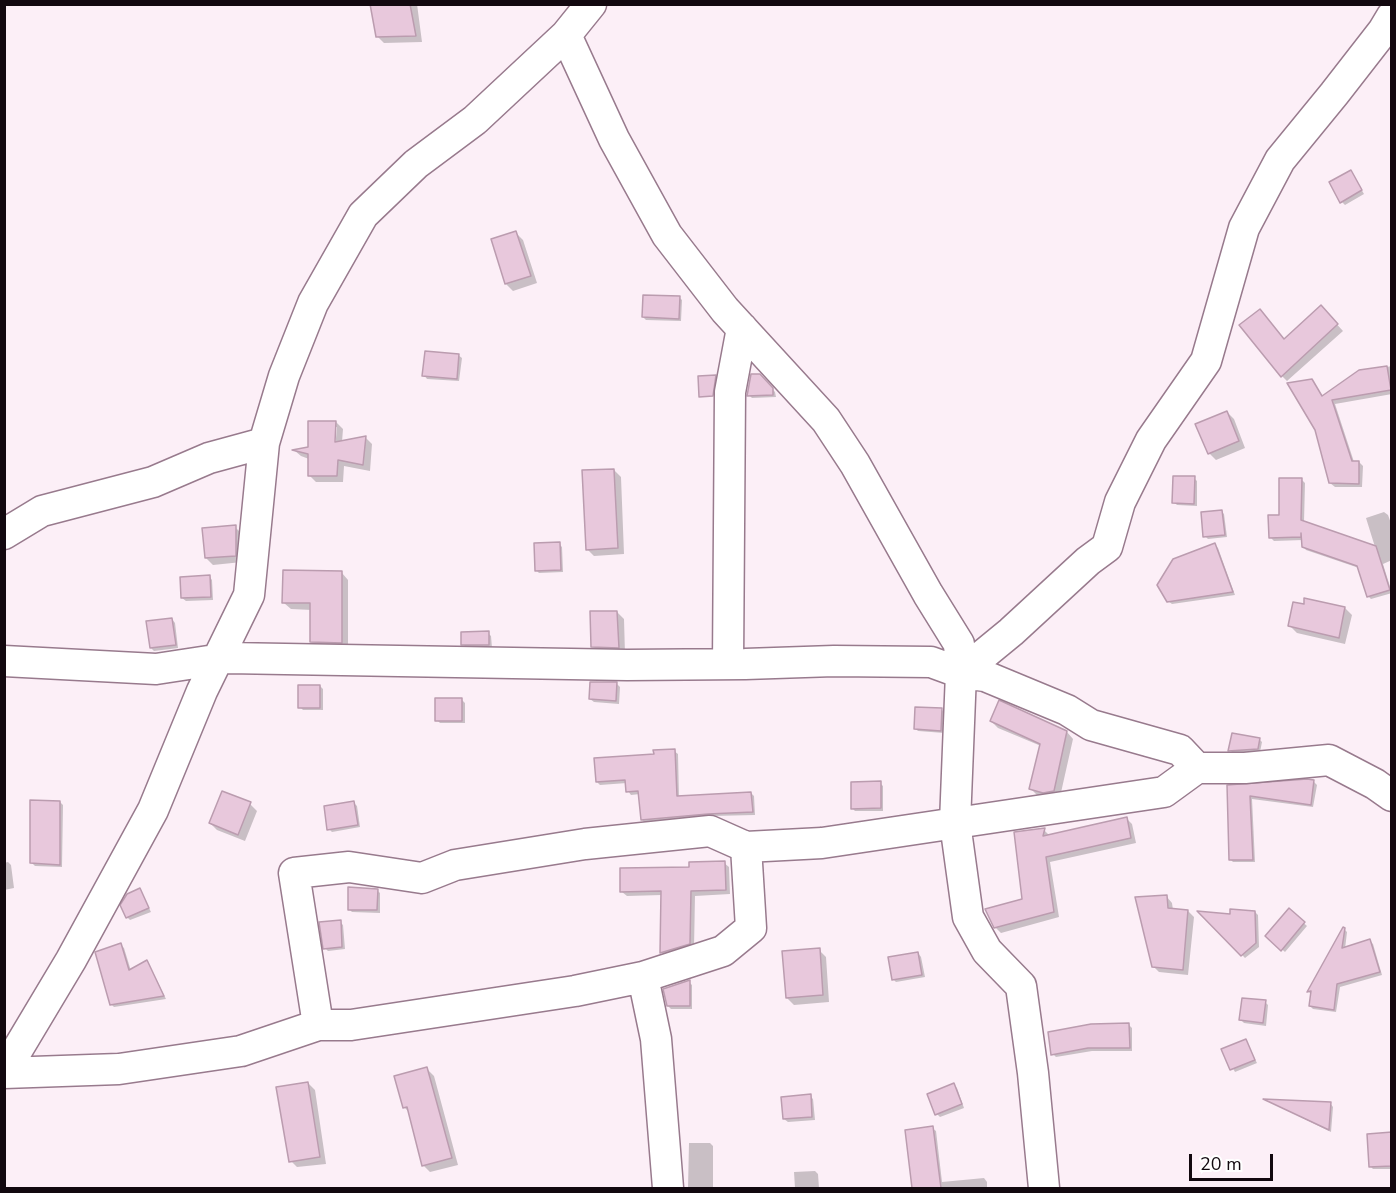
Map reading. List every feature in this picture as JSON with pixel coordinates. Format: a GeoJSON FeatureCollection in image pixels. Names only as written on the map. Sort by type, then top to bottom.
{"type":"FeatureCollection","features":[{"type":"Feature","properties":{"kind":"street"},"geometry":{"type":"LineString","coordinates":[[4,1072],[71,960],[153,810],[202,691],[249,595],[264,443],[284,376],[313,303],[363,215],[416,164],[475,120],[566,35],[591,4]]}},
{"type":"Feature","properties":{"kind":"street"},"geometry":{"type":"LineString","coordinates":[[960,673],[1011,632],[1088,561],[1107,547],[1120,502],[1151,440],[1206,361],[1244,228],[1280,160],[1362,58],[1392,16]]}},
{"type":"Feature","properties":{"kind":"street"},"geometry":{"type":"LineString","coordinates":[[566,35],[614,139],[668,235],[725,310],[826,420],[849,455],[959,644],[955,823],[968,917],[987,951],[1021,986],[1033,1073],[1044,1188]]}},
{"type":"Feature","properties":{"kind":"street"},"geometry":{"type":"LineString","coordinates":[[728,664],[730,392],[742,328]]}},
{"type":"Feature","properties":{"kind":"street"},"geometry":{"type":"LineString","coordinates":[[4,534],[42,511],[153,483],[209,458],[264,443]]}},
{"type":"Feature","properties":{"kind":"street"},"geometry":{"type":"LineString","coordinates":[[4,661],[156,669],[228,657],[496,664],[931,662],[960,673],[985,676],[1066,710],[1091,725],[1180,750],[1197,768]]}},
{"type":"Feature","properties":{"kind":"street"},"geometry":{"type":"LineString","coordinates":[[318,1025],[294,873],[349,867],[422,878],[455,865],[585,843],[710,831],[746,848],[822,843],[1164,792],[1197,768],[1245,768],[1329,760],[1375,784],[1392,796]]}},
{"type":"Feature","properties":{"kind":"street"},"geometry":{"type":"LineString","coordinates":[[4,1072],[130,1068],[241,1051],[318,1025],[351,1025],[455,1010],[575,991],[643,977],[723,951],[752,928],[746,848]]}},
{"type":"Feature","properties":{"kind":"street"},"geometry":{"type":"LineString","coordinates":[[643,977],[656,1039],[668,1188]]}},
{"type":"Feature","properties":{"kind":"building"},"geometry":{"type":"Polygon","coordinates":[[[370,4],[410,4],[416,36],[376,37],[370,4]]]}},
{"type":"Feature","properties":{"kind":"building"},"geometry":{"type":"Polygon","coordinates":[[[1351,170],[1362,190],[1340,203],[1329,182],[1351,170]]]}},
{"type":"Feature","properties":{"kind":"building"},"geometry":{"type":"Polygon","coordinates":[[[516,231],[531,276],[505,284],[491,239],[516,231]]]}},
{"type":"Feature","properties":{"kind":"building"},"geometry":{"type":"Polygon","coordinates":[[[643,295],[680,296],[679,319],[642,317],[643,295]]]}},
{"type":"Feature","properties":{"kind":"building"},"geometry":{"type":"Polygon","coordinates":[[[1321,305],[1338,324],[1281,377],[1239,325],[1260,309],[1284,339],[1321,305]]]}},
{"type":"Feature","properties":{"kind":"building"},"geometry":{"type":"Polygon","coordinates":[[[425,351],[459,354],[457,379],[422,376],[425,351]]]}},
{"type":"Feature","properties":{"kind":"building"},"geometry":{"type":"Polygon","coordinates":[[[1387,366],[1391,390],[1332,400],[1352,461],[1359,461],[1359,484],[1329,483],[1315,430],[1287,383],[1312,379],[1322,396],[1359,370],[1387,366]]]}},
{"type":"Feature","properties":{"kind":"building"},"geometry":{"type":"Polygon","coordinates":[[[751,374],[760,374],[773,388],[773,395],[747,396],[751,374]]]}},
{"type":"Feature","properties":{"kind":"building"},"geometry":{"type":"Polygon","coordinates":[[[716,375],[713,396],[699,397],[698,376],[716,375]]]}},
{"type":"Feature","properties":{"kind":"building"},"geometry":{"type":"Polygon","coordinates":[[[1227,411],[1239,441],[1208,454],[1195,424],[1227,411]]]}},
{"type":"Feature","properties":{"kind":"building"},"geometry":{"type":"Polygon","coordinates":[[[308,421],[336,421],[335,442],[366,436],[363,465],[338,460],[337,476],[308,476],[308,454],[292,450],[308,447],[308,421]]]}},
{"type":"Feature","properties":{"kind":"building"},"geometry":{"type":"Polygon","coordinates":[[[614,469],[618,548],[586,550],[582,470],[614,469]]]}},
{"type":"Feature","properties":{"kind":"building"},"geometry":{"type":"Polygon","coordinates":[[[1173,476],[1195,476],[1194,504],[1172,503],[1173,476]]]}},
{"type":"Feature","properties":{"kind":"building"},"geometry":{"type":"Polygon","coordinates":[[[1279,478],[1302,478],[1301,520],[1376,546],[1390,590],[1367,597],[1357,566],[1302,547],[1301,533],[1301,537],[1269,538],[1268,515],[1279,515],[1279,478]]]}},
{"type":"Feature","properties":{"kind":"building"},"geometry":{"type":"Polygon","coordinates":[[[1222,510],[1225,535],[1203,537],[1201,512],[1222,510]]]}},
{"type":"Feature","properties":{"kind":"building"},"geometry":{"type":"Polygon","coordinates":[[[236,525],[236,556],[205,558],[202,528],[236,525]]]}},
{"type":"Feature","properties":{"kind":"building"},"geometry":{"type":"Polygon","coordinates":[[[560,542],[561,570],[535,571],[534,543],[560,542]]]}},
{"type":"Feature","properties":{"kind":"building"},"geometry":{"type":"Polygon","coordinates":[[[1215,543],[1233,592],[1167,602],[1157,585],[1173,559],[1215,543]]]}},
{"type":"Feature","properties":{"kind":"building"},"geometry":{"type":"Polygon","coordinates":[[[283,570],[342,571],[342,643],[310,642],[310,603],[282,603],[283,570]]]}},
{"type":"Feature","properties":{"kind":"building"},"geometry":{"type":"Polygon","coordinates":[[[210,575],[211,597],[181,598],[180,577],[210,575]]]}},
{"type":"Feature","properties":{"kind":"building"},"geometry":{"type":"Polygon","coordinates":[[[1304,598],[1345,607],[1339,638],[1288,626],[1293,602],[1304,604],[1304,598]]]}},
{"type":"Feature","properties":{"kind":"building"},"geometry":{"type":"Polygon","coordinates":[[[590,611],[617,611],[619,648],[591,647],[590,611]]]}},
{"type":"Feature","properties":{"kind":"building"},"geometry":{"type":"Polygon","coordinates":[[[172,618],[176,645],[150,648],[146,621],[172,618]]]}},
{"type":"Feature","properties":{"kind":"building"},"geometry":{"type":"Polygon","coordinates":[[[489,631],[489,645],[461,645],[461,632],[489,631]]]}},
{"type":"Feature","properties":{"kind":"building"},"geometry":{"type":"Polygon","coordinates":[[[590,682],[617,682],[616,701],[589,699],[590,682]]]}},
{"type":"Feature","properties":{"kind":"building"},"geometry":{"type":"Polygon","coordinates":[[[298,685],[320,685],[320,708],[298,708],[298,685]]]}},
{"type":"Feature","properties":{"kind":"building"},"geometry":{"type":"Polygon","coordinates":[[[435,698],[462,698],[462,721],[435,721],[435,698]]]}},
{"type":"Feature","properties":{"kind":"building"},"geometry":{"type":"Polygon","coordinates":[[[999,700],[1067,731],[1054,791],[1043,793],[1029,789],[1040,744],[990,721],[999,700]]]}},
{"type":"Feature","properties":{"kind":"building"},"geometry":{"type":"Polygon","coordinates":[[[915,707],[942,708],[941,731],[914,729],[915,707]]]}},
{"type":"Feature","properties":{"kind":"building"},"geometry":{"type":"Polygon","coordinates":[[[1232,733],[1260,738],[1258,749],[1228,751],[1232,733]]]}},
{"type":"Feature","properties":{"kind":"building"},"geometry":{"type":"Polygon","coordinates":[[[675,749],[677,796],[751,792],[753,812],[641,820],[638,791],[626,792],[625,780],[596,782],[594,758],[654,754],[653,750],[675,749]]]}},
{"type":"Feature","properties":{"kind":"building"},"geometry":{"type":"Polygon","coordinates":[[[1314,780],[1311,805],[1250,796],[1253,860],[1229,860],[1227,785],[1314,780]]]}},
{"type":"Feature","properties":{"kind":"building"},"geometry":{"type":"Polygon","coordinates":[[[881,781],[881,808],[851,809],[851,782],[881,781]]]}},
{"type":"Feature","properties":{"kind":"building"},"geometry":{"type":"Polygon","coordinates":[[[222,791],[251,802],[238,835],[209,823],[222,791]]]}},
{"type":"Feature","properties":{"kind":"building"},"geometry":{"type":"Polygon","coordinates":[[[30,800],[60,801],[60,865],[30,863],[30,800]]]}},
{"type":"Feature","properties":{"kind":"building"},"geometry":{"type":"Polygon","coordinates":[[[354,801],[358,825],[327,830],[324,806],[354,801]]]}},
{"type":"Feature","properties":{"kind":"building"},"geometry":{"type":"Polygon","coordinates":[[[1127,817],[1131,838],[1046,857],[1054,912],[994,928],[985,909],[1022,899],[1014,832],[1045,828],[1043,836],[1127,817]]]}},
{"type":"Feature","properties":{"kind":"building"},"geometry":{"type":"Polygon","coordinates":[[[725,861],[726,890],[691,891],[690,944],[660,953],[661,891],[620,892],[620,868],[689,867],[689,862],[725,861]]]}},
{"type":"Feature","properties":{"kind":"building"},"geometry":{"type":"Polygon","coordinates":[[[348,887],[378,889],[377,910],[348,910],[348,887]]]}},
{"type":"Feature","properties":{"kind":"building"},"geometry":{"type":"Polygon","coordinates":[[[140,888],[149,908],[126,918],[120,905],[127,894],[140,888]]]}},
{"type":"Feature","properties":{"kind":"building"},"geometry":{"type":"Polygon","coordinates":[[[1167,895],[1168,908],[1188,910],[1183,970],[1152,967],[1135,897],[1167,895]]]}},
{"type":"Feature","properties":{"kind":"building"},"geometry":{"type":"Polygon","coordinates":[[[1289,908],[1305,922],[1281,951],[1265,936],[1289,908]]]}},
{"type":"Feature","properties":{"kind":"building"},"geometry":{"type":"Polygon","coordinates":[[[1230,909],[1255,911],[1256,943],[1241,956],[1197,911],[1230,914],[1230,909]]]}},
{"type":"Feature","properties":{"kind":"building"},"geometry":{"type":"Polygon","coordinates":[[[341,920],[342,947],[323,949],[319,922],[341,920]]]}},
{"type":"Feature","properties":{"kind":"building"},"geometry":{"type":"Polygon","coordinates":[[[1343,927],[1345,928],[1342,948],[1370,939],[1380,972],[1337,984],[1334,1010],[1309,1006],[1311,991],[1307,992],[1343,927]]]}},
{"type":"Feature","properties":{"kind":"building"},"geometry":{"type":"Polygon","coordinates":[[[121,943],[129,970],[147,960],[164,996],[110,1005],[95,952],[121,943]]]}},
{"type":"Feature","properties":{"kind":"building"},"geometry":{"type":"Polygon","coordinates":[[[820,948],[823,995],[786,998],[782,951],[820,948]]]}},
{"type":"Feature","properties":{"kind":"building"},"geometry":{"type":"Polygon","coordinates":[[[918,952],[922,975],[892,980],[888,957],[918,952]]]}},
{"type":"Feature","properties":{"kind":"building"},"geometry":{"type":"Polygon","coordinates":[[[690,980],[690,1006],[667,1006],[663,989],[690,980]]]}},
{"type":"Feature","properties":{"kind":"building"},"geometry":{"type":"Polygon","coordinates":[[[1242,998],[1266,1000],[1263,1023],[1239,1020],[1242,998]]]}},
{"type":"Feature","properties":{"kind":"building"},"geometry":{"type":"Polygon","coordinates":[[[1129,1023],[1130,1048],[1088,1048],[1051,1055],[1048,1032],[1091,1024],[1129,1023]]]}},
{"type":"Feature","properties":{"kind":"building"},"geometry":{"type":"Polygon","coordinates":[[[1246,1039],[1255,1060],[1230,1070],[1221,1049],[1246,1039]]]}},
{"type":"Feature","properties":{"kind":"building"},"geometry":{"type":"Polygon","coordinates":[[[427,1067],[452,1158],[422,1166],[407,1107],[403,1108],[394,1076],[427,1067]]]}},
{"type":"Feature","properties":{"kind":"building"},"geometry":{"type":"Polygon","coordinates":[[[308,1082],[320,1157],[289,1162],[276,1087],[308,1082]]]}},
{"type":"Feature","properties":{"kind":"building"},"geometry":{"type":"Polygon","coordinates":[[[954,1083],[962,1104],[935,1115],[927,1094],[954,1083]]]}},
{"type":"Feature","properties":{"kind":"building"},"geometry":{"type":"Polygon","coordinates":[[[811,1094],[812,1117],[783,1119],[781,1097],[811,1094]]]}},
{"type":"Feature","properties":{"kind":"building"},"geometry":{"type":"Polygon","coordinates":[[[1263,1099],[1331,1102],[1329,1130],[1263,1099]]]}},
{"type":"Feature","properties":{"kind":"building"},"geometry":{"type":"Polygon","coordinates":[[[933,1126],[941,1188],[912,1188],[905,1130],[933,1126]]]}},
{"type":"Feature","properties":{"kind":"building"},"geometry":{"type":"Polygon","coordinates":[[[1392,1132],[1392,1166],[1369,1167],[1367,1134],[1392,1132]]]}}]}
